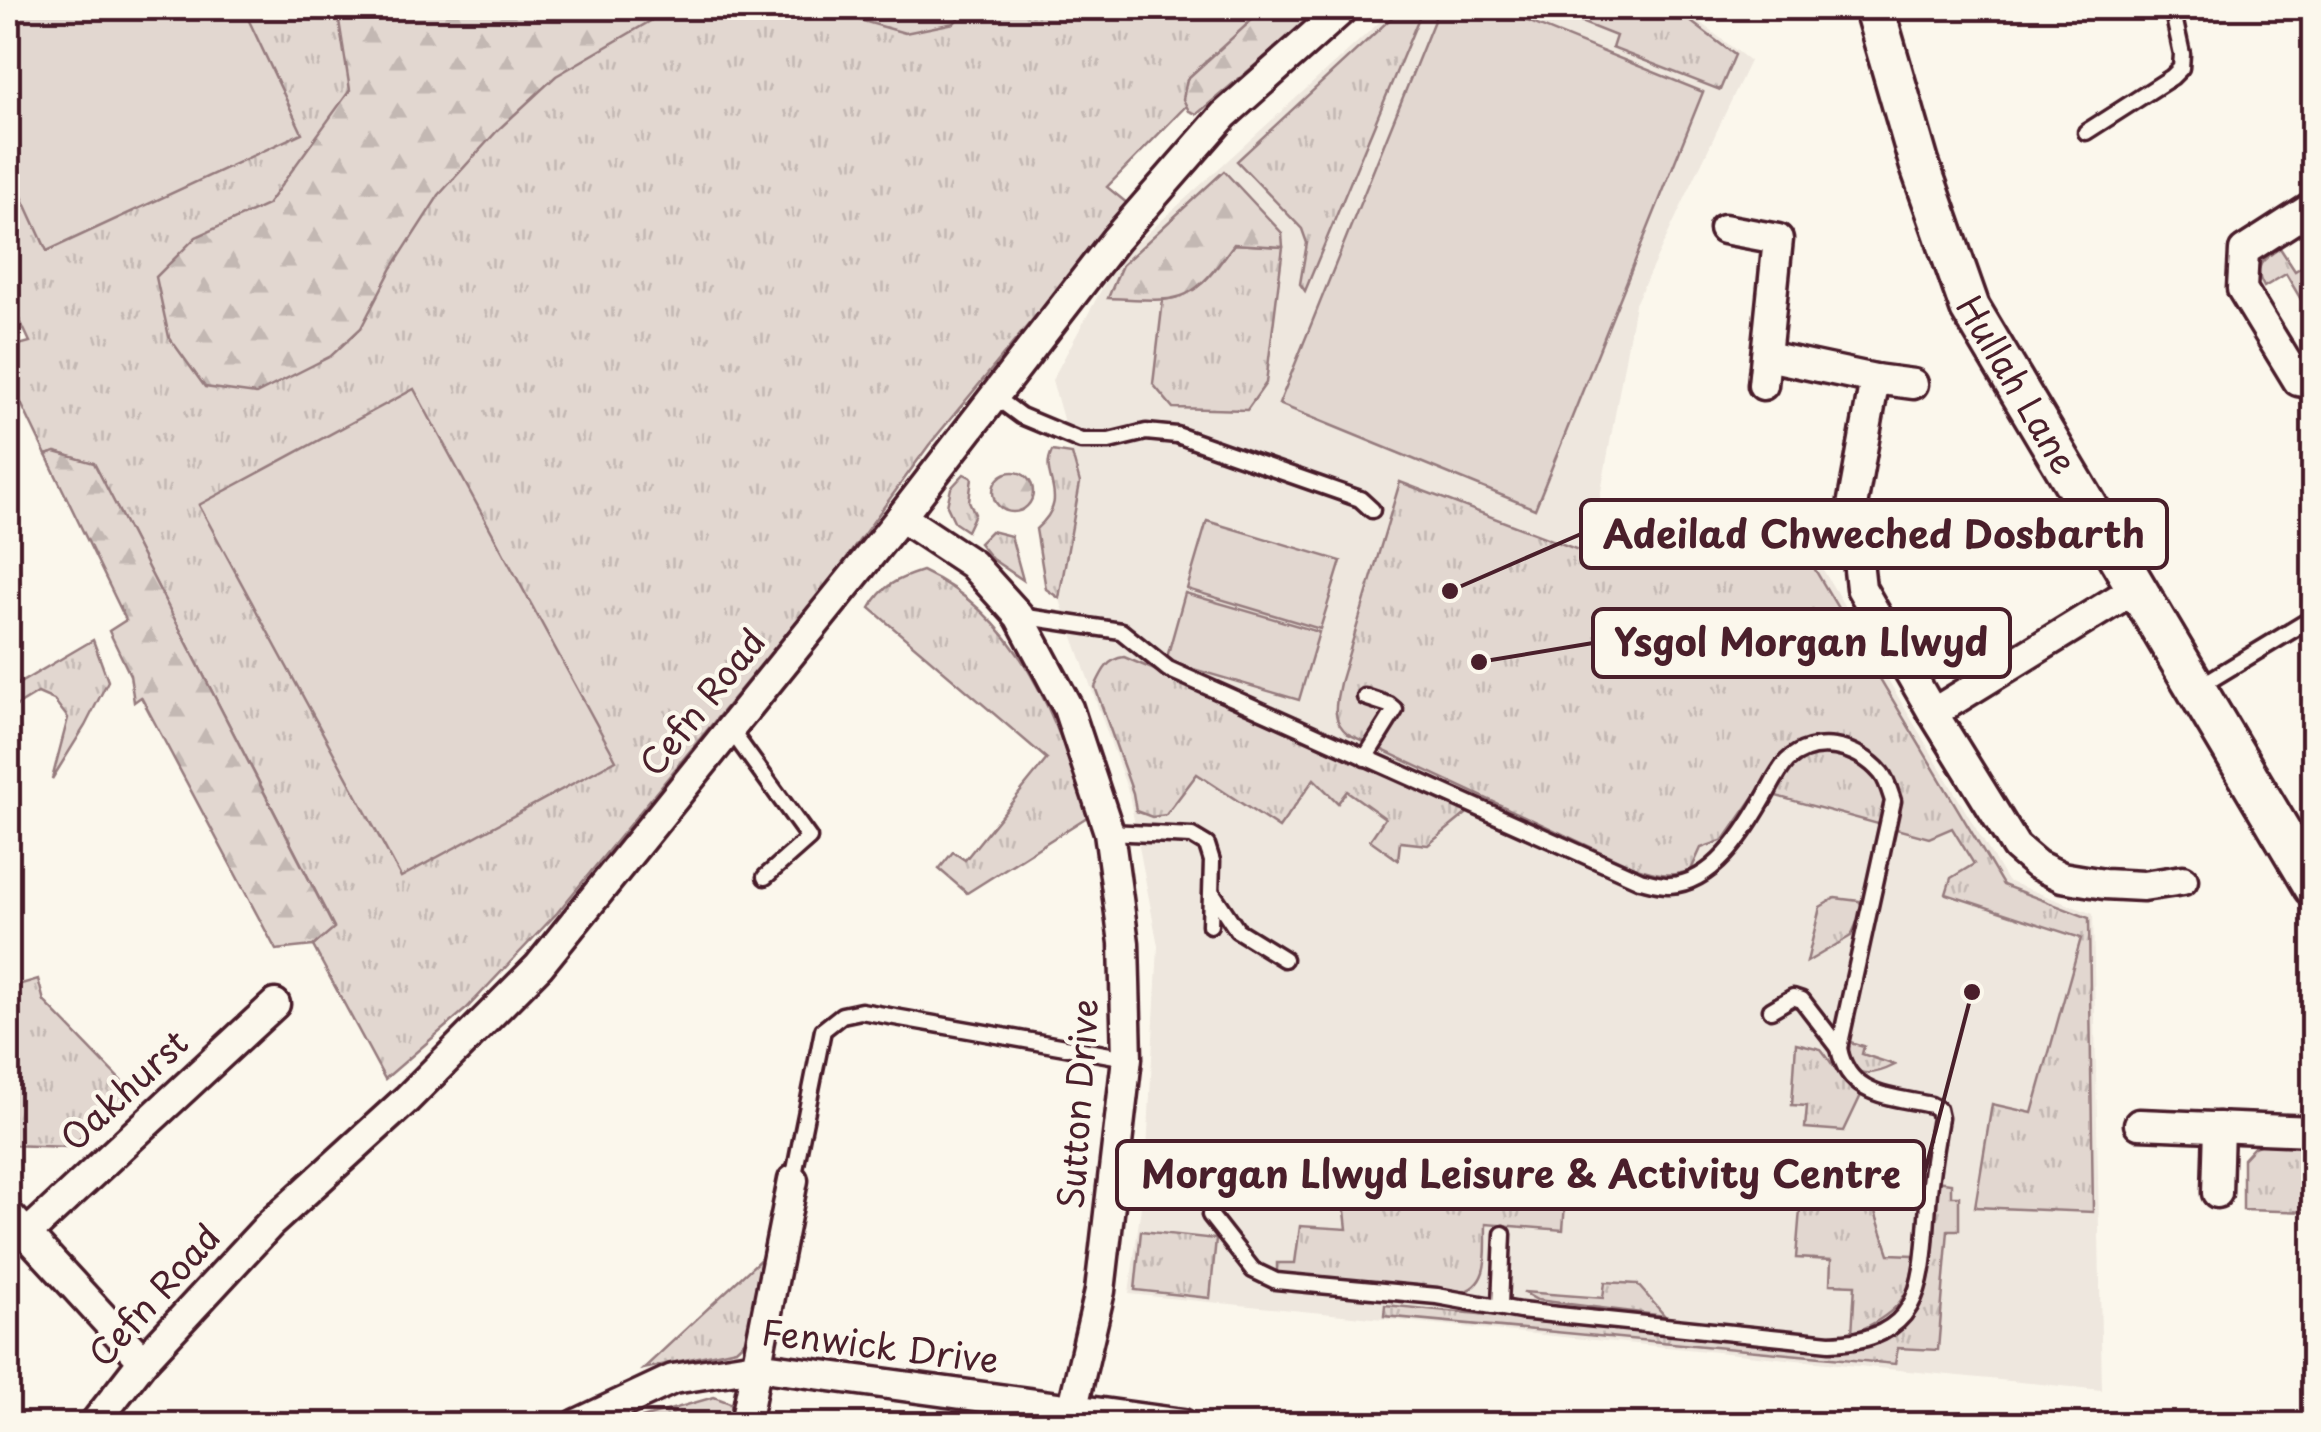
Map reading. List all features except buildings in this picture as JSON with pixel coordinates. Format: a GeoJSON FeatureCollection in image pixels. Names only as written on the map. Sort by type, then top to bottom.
{"type":"FeatureCollection","features":[{"type":"Feature","properties":{"kind":"street","name":"Cefn Road"},"geometry":{"type":"LineString","coordinates":[[94,1424],[142,1361],[270,1224],[407,1099],[539,966],[901,517],[1115,240],[1224,115],[1344,8]]}},
{"type":"Feature","properties":{"kind":"street","name":"Hullah Lane"},"geometry":{"type":"LineString","coordinates":[[1874,8],[1919,163],[1970,308],[2052,452],[2314,887]]}},
{"type":"Feature","properties":{"kind":"street"},"geometry":{"type":"LineString","coordinates":[[2314,206],[2244,252],[2242,289],[2298,381],[2314,384]]}},
{"type":"Feature","properties":{"kind":"street"},"geometry":{"type":"LineString","coordinates":[[1724,229],[1778,239],[1763,384]]}},
{"type":"Feature","properties":{"kind":"street"},"geometry":{"type":"LineString","coordinates":[[1767,356],[1914,384]]}},
{"type":"Feature","properties":{"kind":"street"},"geometry":{"type":"LineString","coordinates":[[1875,379],[1852,506],[1862,588],[1933,713],[2016,846],[2037,864],[2062,876],[2104,884],[2146,899],[2183,880]]}},
{"type":"Feature","properties":{"kind":"street","name":"Sutton Drive"},"geometry":{"type":"LineString","coordinates":[[901,517],[972,564],[1019,616],[1068,708],[1108,832],[1124,944],[1127,1058],[1100,1291],[1071,1416]]}},
{"type":"Feature","properties":{"kind":"street"},"geometry":{"type":"LineString","coordinates":[[1933,713],[2136,588]]}},
{"type":"Feature","properties":{"kind":"street","name":"Oakhurst"},"geometry":{"type":"LineString","coordinates":[[17,1224],[275,1004]]}},
{"type":"Feature","properties":{"kind":"street"},"geometry":{"type":"LineString","coordinates":[[2139,1124],[2314,1131]]}},
{"type":"Feature","properties":{"kind":"street"},"geometry":{"type":"LineString","coordinates":[[2218,1194],[2219,1127]]}},
{"type":"Feature","properties":{"kind":"street"},"geometry":{"type":"LineString","coordinates":[[745,1424],[793,1180]]}},
{"type":"Feature","properties":{"kind":"street"},"geometry":{"type":"LineString","coordinates":[[17,1224],[142,1361]]}},
{"type":"Feature","properties":{"kind":"street","name":"Fenwick Drive"},"geometry":{"type":"LineString","coordinates":[[577,1424],[672,1379],[756,1366],[1071,1416],[1183,1424]]}},
{"type":"Feature","properties":{"kind":"lane"},"geometry":{"type":"LineString","coordinates":[[2086,132],[2182,68],[2172,8]]}},
{"type":"Feature","properties":{"kind":"lane"},"geometry":{"type":"LineString","coordinates":[[994,396],[1021,416],[1081,442],[1146,432],[1177,435],[1360,499],[1372,510]]}},
{"type":"Feature","properties":{"kind":"lane"},"geometry":{"type":"LineString","coordinates":[[1019,616],[1121,631],[1168,669],[1640,880],[1670,886],[1695,878],[1727,852],[1784,764],[1800,750],[1822,744],[1862,756],[1884,776],[1893,801],[1839,1048]]}},
{"type":"Feature","properties":{"kind":"lane"},"geometry":{"type":"LineString","coordinates":[[2196,688],[2314,617]]}},
{"type":"Feature","properties":{"kind":"lane"},"geometry":{"type":"LineString","coordinates":[[1364,697],[1395,710],[1365,758]]}},
{"type":"Feature","properties":{"kind":"lane"},"geometry":{"type":"LineString","coordinates":[[730,730],[809,838],[765,878]]}},
{"type":"Feature","properties":{"kind":"lane"},"geometry":{"type":"LineString","coordinates":[[1108,832],[1192,836],[1207,845],[1212,861],[1210,925]]}},
{"type":"Feature","properties":{"kind":"lane"},"geometry":{"type":"LineString","coordinates":[[1211,892],[1237,930],[1284,958]]}},
{"type":"Feature","properties":{"kind":"lane"},"geometry":{"type":"LineString","coordinates":[[1210,1215],[1253,1270],[1264,1278],[1520,1311],[1830,1343],[1859,1342],[1886,1330],[1906,1311],[1920,1288],[1938,1109],[1859,1085],[1848,1076],[1839,1048],[1802,1000],[1793,996],[1771,1010]]}},
{"type":"Feature","properties":{"kind":"lane"},"geometry":{"type":"LineString","coordinates":[[793,1180],[823,1030],[842,1015],[860,1011],[1127,1058]]}},
{"type":"Feature","properties":{"kind":"lane"},"geometry":{"type":"LineString","coordinates":[[1500,1306],[1503,1234]]}},
{"type":"Feature","properties":{"kind":"shaded area"},"geometry":{"type":"Polygon","coordinates":[[[1395,8],[1681,8],[1750,61],[1635,304],[1599,503],[1806,541],[2007,881],[2093,914],[2102,1390],[1129,1294],[1146,1170],[1158,946],[1129,794],[1060,600],[1081,483],[1052,380],[1117,261],[1395,8]]]}},
{"type":"Feature","properties":{"kind":"green space"},"geometry":{"type":"Polygon","coordinates":[[[8,8],[1298,8],[1192,100],[1107,187],[1128,204],[929,445],[832,578],[557,913],[466,1009],[385,1079],[313,946],[334,927],[94,464],[56,452],[46,455],[8,376],[8,348],[30,342],[8,295],[8,8]]]}},
{"type":"Feature","properties":{"kind":"green space"},"geometry":{"type":"Polygon","coordinates":[[[8,8],[243,8],[302,133],[47,251],[8,166],[8,8]]]}},
{"type":"Feature","properties":{"kind":"green space"},"geometry":{"type":"Polygon","coordinates":[[[337,8],[728,8],[654,19],[556,76],[498,130],[439,195],[392,268],[361,328],[331,356],[256,394],[205,387],[169,337],[156,277],[196,237],[267,205],[350,90],[337,8]]]}},
{"type":"Feature","properties":{"kind":"green space"},"geometry":{"type":"Polygon","coordinates":[[[788,8],[967,8],[954,23],[905,33],[842,15],[788,8]]]}},
{"type":"Feature","properties":{"kind":"green space"},"geometry":{"type":"Polygon","coordinates":[[[1265,8],[1323,8],[1197,114],[1189,111],[1183,99],[1187,79],[1265,8]]]}},
{"type":"Feature","properties":{"kind":"green space"},"geometry":{"type":"Polygon","coordinates":[[[1402,8],[1423,8],[1305,291],[1300,284],[1307,243],[1302,229],[1237,161],[1402,8]]]}},
{"type":"Feature","properties":{"kind":"green space"},"geometry":{"type":"Polygon","coordinates":[[[1439,8],[1495,8],[1703,92],[1535,509],[1279,404],[1439,8]]]}},
{"type":"Feature","properties":{"kind":"green space"},"geometry":{"type":"Polygon","coordinates":[[[1515,8],[1673,8],[1735,55],[1720,90],[1612,48],[1616,36],[1558,13],[1552,24],[1515,8]]]}},
{"type":"Feature","properties":{"kind":"green space"},"geometry":{"type":"Polygon","coordinates":[[[1224,171],[1282,233],[1283,247],[1234,244],[1206,279],[1182,296],[1153,300],[1108,298],[1122,265],[1224,171]]]}},
{"type":"Feature","properties":{"kind":"green space"},"geometry":{"type":"Polygon","coordinates":[[[1234,244],[1283,247],[1266,383],[1247,410],[1173,408],[1153,384],[1163,300],[1196,288],[1234,244]]]}},
{"type":"Feature","properties":{"kind":"green space"},"geometry":{"type":"Polygon","coordinates":[[[2280,248],[2295,271],[2313,260],[2313,320],[2286,274],[2264,287],[2259,268],[2280,248]]]}},
{"type":"Feature","properties":{"kind":"green space"},"geometry":{"type":"Polygon","coordinates":[[[414,389],[616,760],[401,877],[199,505],[414,389]]]}},
{"type":"Feature","properties":{"kind":"green space"},"geometry":{"type":"Polygon","coordinates":[[[1052,451],[1072,454],[1080,483],[1059,598],[1046,589],[1036,529],[1053,507],[1049,470],[1052,451]]]}},
{"type":"Feature","properties":{"kind":"green space"},"geometry":{"type":"Polygon","coordinates":[[[55,452],[94,463],[334,928],[313,946],[276,950],[141,697],[134,702],[130,675],[109,631],[126,620],[46,455],[55,452]]]}},
{"type":"Feature","properties":{"kind":"green space"},"geometry":{"type":"Polygon","coordinates":[[[1013,472],[1027,478],[1033,492],[1027,506],[1013,512],[999,506],[993,492],[999,478],[1013,472]]]}},
{"type":"Feature","properties":{"kind":"green space"},"geometry":{"type":"Polygon","coordinates":[[[964,474],[972,478],[969,501],[975,514],[967,531],[955,523],[947,506],[951,488],[964,474]]]}},
{"type":"Feature","properties":{"kind":"green space"},"geometry":{"type":"Polygon","coordinates":[[[1400,482],[1586,553],[1602,508],[1801,546],[2003,885],[2089,918],[2093,1212],[1975,1207],[1992,1104],[2032,1113],[2081,938],[1946,894],[1951,878],[1974,864],[1952,828],[1929,838],[1758,791],[1724,840],[1701,848],[1691,870],[1661,874],[1631,866],[1342,728],[1336,711],[1340,683],[1400,482]]]}},
{"type":"Feature","properties":{"kind":"green space"},"geometry":{"type":"Polygon","coordinates":[[[1207,521],[1341,561],[1320,629],[1187,589],[1207,521]]]}},
{"type":"Feature","properties":{"kind":"green space"},"geometry":{"type":"Polygon","coordinates":[[[991,531],[1011,536],[1023,580],[992,559],[979,543],[991,531]]]}},
{"type":"Feature","properties":{"kind":"green space"},"geometry":{"type":"Polygon","coordinates":[[[922,571],[956,591],[985,615],[1031,674],[1063,744],[1087,817],[967,893],[939,869],[953,852],[965,860],[1047,759],[870,608],[892,584],[922,571]]]}},
{"type":"Feature","properties":{"kind":"green space"},"geometry":{"type":"Polygon","coordinates":[[[1185,593],[1319,632],[1299,700],[1166,661],[1185,593]]]}},
{"type":"Feature","properties":{"kind":"green space"},"geometry":{"type":"Polygon","coordinates":[[[93,640],[108,681],[52,779],[68,718],[54,700],[38,693],[8,711],[8,690],[93,640]]]}},
{"type":"Feature","properties":{"kind":"green space"},"geometry":{"type":"Polygon","coordinates":[[[1124,657],[1324,742],[1467,808],[1466,814],[1428,845],[1400,842],[1398,860],[1370,840],[1385,818],[1347,791],[1338,803],[1314,779],[1279,828],[1197,774],[1166,815],[1152,817],[1136,811],[1095,687],[1109,663],[1124,657]]]}},
{"type":"Feature","properties":{"kind":"green space"},"geometry":{"type":"Polygon","coordinates":[[[1835,898],[1859,901],[1867,912],[1858,920],[1851,936],[1807,962],[1820,907],[1835,898]]]}},
{"type":"Feature","properties":{"kind":"green space"},"geometry":{"type":"Polygon","coordinates":[[[38,979],[44,1001],[125,1085],[122,1105],[69,1147],[8,1145],[8,988],[38,979]]]}},
{"type":"Feature","properties":{"kind":"green space"},"geometry":{"type":"Polygon","coordinates":[[[1850,1042],[1864,1046],[1862,1054],[1895,1065],[1868,1073],[1855,1069],[1849,1054],[1850,1042]]]}},
{"type":"Feature","properties":{"kind":"green space"},"geometry":{"type":"Polygon","coordinates":[[[1796,1043],[1821,1049],[1843,1079],[1862,1093],[1844,1131],[1805,1128],[1807,1106],[1792,1105],[1796,1043]]]}},
{"type":"Feature","properties":{"kind":"green space"},"geometry":{"type":"Polygon","coordinates":[[[2264,1143],[2313,1144],[2313,1212],[2243,1210],[2243,1159],[2264,1143]]]}},
{"type":"Feature","properties":{"kind":"green space"},"geometry":{"type":"Polygon","coordinates":[[[1338,1148],[1383,1151],[1383,1179],[1504,1187],[1507,1160],[1568,1164],[1563,1230],[1486,1224],[1482,1275],[1470,1289],[1459,1293],[1277,1274],[1277,1263],[1295,1263],[1300,1226],[1347,1229],[1338,1148]]]}},
{"type":"Feature","properties":{"kind":"green space"},"geometry":{"type":"Polygon","coordinates":[[[1803,1173],[1864,1177],[1862,1211],[1875,1212],[1889,1254],[1914,1255],[1909,1284],[1897,1305],[1878,1321],[1852,1334],[1855,1285],[1830,1284],[1831,1260],[1796,1258],[1803,1173]]]}},
{"type":"Feature","properties":{"kind":"green space"},"geometry":{"type":"Polygon","coordinates":[[[1936,1181],[1951,1183],[1951,1196],[1959,1196],[1959,1230],[1948,1230],[1938,1350],[1898,1348],[1895,1364],[1384,1316],[1385,1305],[1850,1349],[1865,1346],[1900,1328],[1925,1293],[1934,1249],[1936,1181]]]}},
{"type":"Feature","properties":{"kind":"green space"},"geometry":{"type":"Polygon","coordinates":[[[1141,1231],[1216,1239],[1210,1298],[1135,1290],[1141,1231]]]}},
{"type":"Feature","properties":{"kind":"green space"},"geometry":{"type":"Polygon","coordinates":[[[765,1255],[751,1335],[736,1349],[643,1369],[765,1255]]]}},
{"type":"Feature","properties":{"kind":"green space"},"geometry":{"type":"Polygon","coordinates":[[[1605,1282],[1637,1284],[1665,1316],[1537,1300],[1523,1292],[1603,1298],[1605,1282]]]}},
{"type":"Feature","properties":{"kind":"green space"},"geometry":{"type":"Polygon","coordinates":[[[714,1397],[730,1403],[735,1414],[733,1424],[628,1422],[714,1397]]]}},
{"type":"Feature","properties":{"kind":"place","name":"Adeilad Chweched Dosbarth"},"geometry":{"type":"Point","coordinates":[1450,591]}},
{"type":"Feature","properties":{"kind":"place","name":"Ysgol Morgan Llwyd"},"geometry":{"type":"Point","coordinates":[1479,662]}},
{"type":"Feature","properties":{"kind":"place","name":"Morgan Llwyd Leisure & Activity Centre"},"geometry":{"type":"Point","coordinates":[1972,992]}}]}
